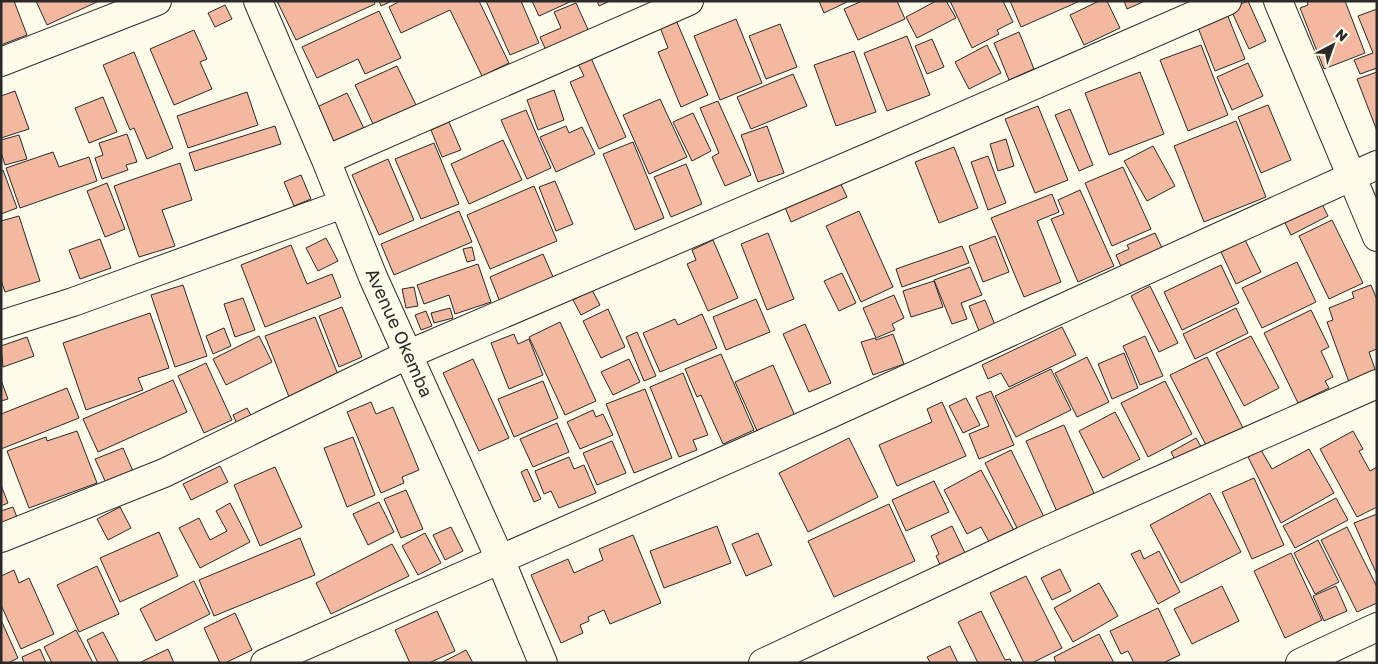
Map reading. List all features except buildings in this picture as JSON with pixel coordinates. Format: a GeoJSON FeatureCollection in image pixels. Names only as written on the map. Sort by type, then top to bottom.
{"type":"FeatureCollection","features":[{"type":"Feature","properties":{"kind":"street"},"geometry":{"type":"LineString","coordinates":[[1,62],[157,1]]}},
{"type":"Feature","properties":{"kind":"street","name":"Avenue Okemba"},"geometry":{"type":"LineString","coordinates":[[258,1],[326,160],[373,277],[500,559],[543,663]]}},
{"type":"Feature","properties":{"kind":"street"},"geometry":{"type":"LineString","coordinates":[[326,160],[689,1]]}},
{"type":"Feature","properties":{"kind":"street"},"geometry":{"type":"LineString","coordinates":[[1,538],[164,473],[409,354],[1227,1]]}},
{"type":"Feature","properties":{"kind":"street"},"geometry":{"type":"LineString","coordinates":[[1278,1],[1377,237]]}},
{"type":"Feature","properties":{"kind":"street"},"geometry":{"type":"LineString","coordinates":[[265,663],[828,415],[1377,165]]}},
{"type":"Feature","properties":{"kind":"street"},"geometry":{"type":"LineString","coordinates":[[1,325],[344,204]]}},
{"type":"Feature","properties":{"kind":"street"},"geometry":{"type":"LineString","coordinates":[[763,663],[1038,534],[1377,384]]}},
{"type":"Feature","properties":{"kind":"street"},"geometry":{"type":"LineString","coordinates":[[1300,663],[1377,627]]}}]}
